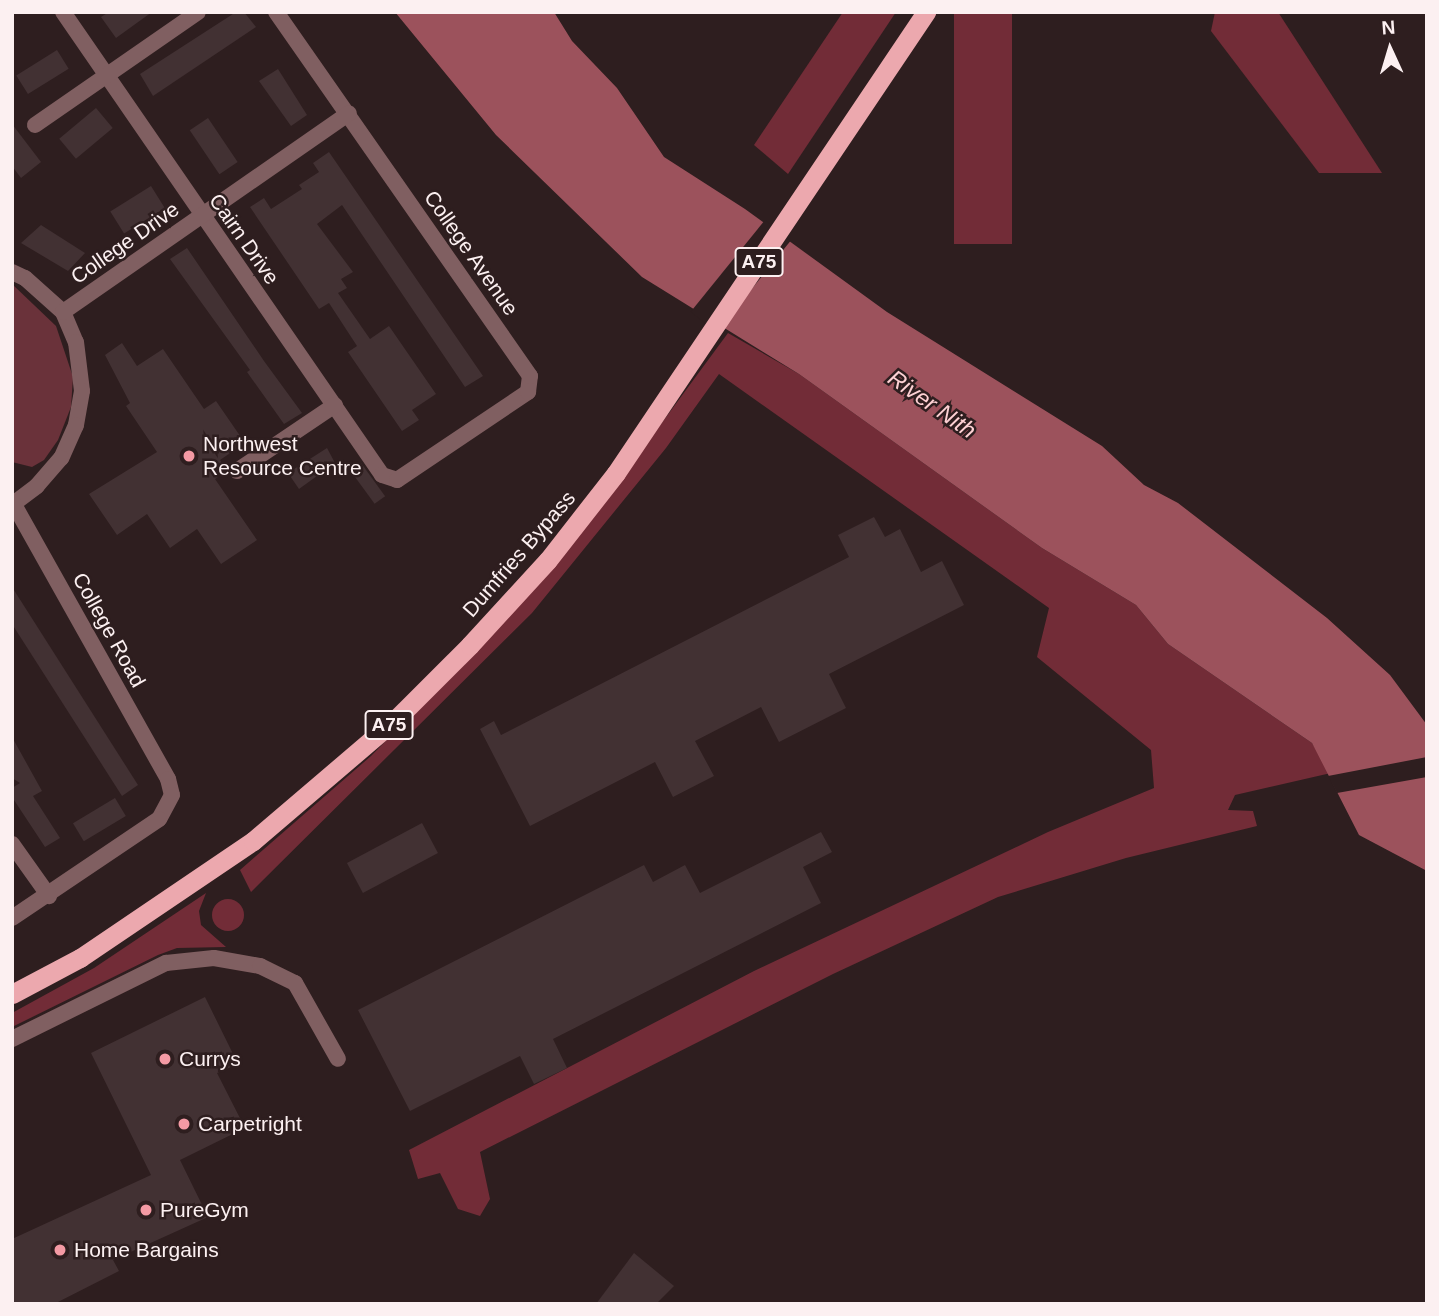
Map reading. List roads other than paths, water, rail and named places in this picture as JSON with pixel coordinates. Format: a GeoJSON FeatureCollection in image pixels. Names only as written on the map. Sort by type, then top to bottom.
{"type":"FeatureCollection","features":[{"type":"Feature","properties":{"kind":"highway","name":"Dumfries Bypass"},"geometry":{"type":"LineString","coordinates":[[12,994],[80,958],[253,841],[397,718],[548,560],[689,370],[926,12]]}},
{"type":"Feature","properties":{"kind":"street","name":"Cairn Drive"},"geometry":{"type":"LineString","coordinates":[[63,12],[382,475],[397,480]]}},
{"type":"Feature","properties":{"kind":"street"},"geometry":{"type":"LineString","coordinates":[[34,125],[198,12]]}},
{"type":"Feature","properties":{"kind":"street","name":"College Avenue"},"geometry":{"type":"LineString","coordinates":[[276,12],[530,376],[528,392],[397,480]]}},
{"type":"Feature","properties":{"kind":"street","name":"College Drive"},"geometry":{"type":"LineString","coordinates":[[63,312],[349,113]]}},
{"type":"Feature","properties":{"kind":"street","name":"College Drive"},"geometry":{"type":"LineString","coordinates":[[12,272],[25,278],[63,312],[76,342],[82,374],[76,425],[50,472],[13,504]]}},
{"type":"Feature","properties":{"kind":"street"},"geometry":{"type":"LineString","coordinates":[[237,471],[335,405]]}},
{"type":"Feature","properties":{"kind":"street","name":"College Road"},"geometry":{"type":"LineString","coordinates":[[13,504],[168,779],[172,795],[164,815],[49,896]]}},
{"type":"Feature","properties":{"kind":"street"},"geometry":{"type":"LineString","coordinates":[[12,844],[49,896],[12,918]]}},
{"type":"Feature","properties":{"kind":"street"},"geometry":{"type":"LineString","coordinates":[[12,1039],[166,963],[237,961],[279,972],[295,984],[338,1059]]}},
{"type":"Feature","properties":{"kind":"water","name":"River Nith"},"geometry":{"type":"Polygon","coordinates":[[[395,12],[554,12],[572,41],[617,88],[664,157],[745,209],[887,312],[1102,446],[1144,485],[1178,503],[1327,618],[1390,675],[1427,725],[1427,871],[1359,835],[1312,743],[1168,644],[1136,605],[1042,548],[799,374],[642,277],[496,135],[395,12]]]}},
{"type":"Feature","properties":{"kind":"place","name":"Northwest Resource Centre"},"geometry":{"type":"Point","coordinates":[189,456]}},
{"type":"Feature","properties":{"kind":"place","name":"Currys"},"geometry":{"type":"Point","coordinates":[165,1059]}},
{"type":"Feature","properties":{"kind":"place","name":"Carpetright"},"geometry":{"type":"Point","coordinates":[184,1124]}},
{"type":"Feature","properties":{"kind":"place","name":"PureGym"},"geometry":{"type":"Point","coordinates":[146,1210]}},
{"type":"Feature","properties":{"kind":"place","name":"Home Bargains"},"geometry":{"type":"Point","coordinates":[60,1250]}}]}
